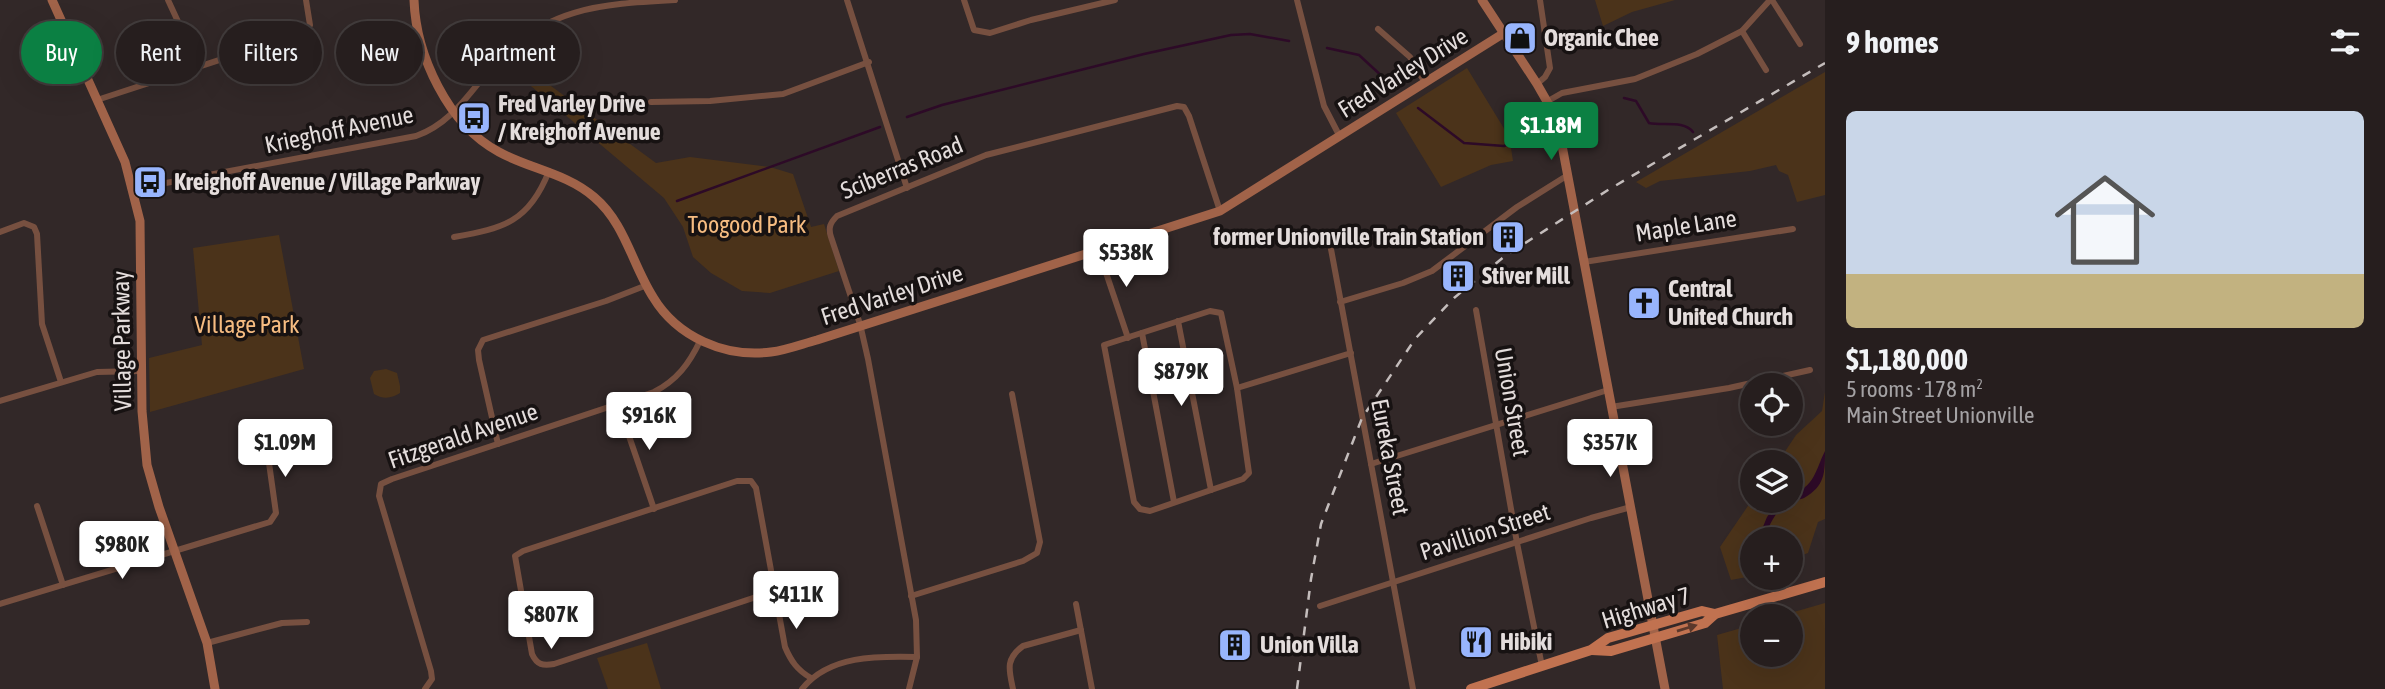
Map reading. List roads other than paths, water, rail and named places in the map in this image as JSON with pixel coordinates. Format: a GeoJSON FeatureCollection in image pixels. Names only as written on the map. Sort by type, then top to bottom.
{"type":"FeatureCollection","features":[{"type":"Feature","properties":{"kind":"main road","name":"Village Parkway"},"geometry":{"type":"LineString","coordinates":[[52,0],[125,162],[134,189],[141,236],[142,411],[147,465],[174,552],[207,643],[215,689]]}},
{"type":"Feature","properties":{"kind":"main road","name":"Fred Varley Drive"},"geometry":{"type":"LineString","coordinates":[[414,0],[417,29],[427,63],[455,111],[476,135],[497,151],[549,171],[579,186],[597,200],[611,215],[653,299],[666,314],[700,341],[735,352],[771,352],[817,340],[860,324],[1220,211],[1504,33]]}},
{"type":"Feature","properties":{"kind":"main road"},"geometry":{"type":"LineString","coordinates":[[1482,0],[1558,119],[1665,689]]}},
{"type":"Feature","properties":{"kind":"main road","name":"Highway 7"},"geometry":{"type":"LineString","coordinates":[[1591,650],[1611,651],[1705,623],[1715,614],[1825,583]]}},
{"type":"Feature","properties":{"kind":"main road","name":"Highway 7"},"geometry":{"type":"LineString","coordinates":[[1471,689],[1591,650],[1608,638],[1702,611],[1715,614]]}},
{"type":"Feature","properties":{"kind":"street"},"geometry":{"type":"LineString","coordinates":[[168,0],[178,21]]}},
{"type":"Feature","properties":{"kind":"street"},"geometry":{"type":"LineString","coordinates":[[205,64],[305,32],[309,29],[310,19],[306,0]]}},
{"type":"Feature","properties":{"kind":"street","name":"Krieghoff Avenue"},"geometry":{"type":"LineString","coordinates":[[134,189],[416,136],[432,129],[455,111],[513,46],[557,19],[621,2],[675,0]]}},
{"type":"Feature","properties":{"kind":"street"},"geometry":{"type":"LineString","coordinates":[[847,0],[869,62],[907,188]]}},
{"type":"Feature","properties":{"kind":"street"},"geometry":{"type":"LineString","coordinates":[[964,0],[974,30],[990,33],[1031,20],[1115,0]]}},
{"type":"Feature","properties":{"kind":"street"},"geometry":{"type":"LineString","coordinates":[[1297,0],[1319,93],[1339,135]]}},
{"type":"Feature","properties":{"kind":"street"},"geometry":{"type":"LineString","coordinates":[[1540,0],[1550,62],[1543,92],[1562,93],[1635,79],[1697,54],[1742,31],[1771,0],[1800,44]]}},
{"type":"Feature","properties":{"kind":"street"},"geometry":{"type":"LineString","coordinates":[[1378,29],[1410,57],[1424,81]]}},
{"type":"Feature","properties":{"kind":"street"},"geometry":{"type":"LineString","coordinates":[[1742,31],[1766,70]]}},
{"type":"Feature","properties":{"kind":"street"},"geometry":{"type":"LineString","coordinates":[[650,102],[710,101],[783,94],[869,62]]}},
{"type":"Feature","properties":{"kind":"street"},"geometry":{"type":"LineString","coordinates":[[97,100],[145,84]]}},
{"type":"Feature","properties":{"kind":"street","name":"Sciberras Road"},"geometry":{"type":"LineString","coordinates":[[909,689],[917,657],[918,638],[911,596],[860,324],[831,237],[831,222],[837,216],[970,161],[1177,106],[1184,107],[1189,116],[1220,211]]}},
{"type":"Feature","properties":{"kind":"street"},"geometry":{"type":"LineString","coordinates":[[454,237],[490,230],[521,215],[542,190],[549,171]]}},
{"type":"Feature","properties":{"kind":"street"},"geometry":{"type":"LineString","coordinates":[[1340,302],[1403,283],[1432,271],[1517,207],[1569,175]]}},
{"type":"Feature","properties":{"kind":"street"},"geometry":{"type":"LineString","coordinates":[[0,232],[24,223],[34,227],[37,234],[42,324],[61,382]]}},
{"type":"Feature","properties":{"kind":"street","name":"Maple Lane"},"geometry":{"type":"LineString","coordinates":[[1584,262],[1793,229]]}},
{"type":"Feature","properties":{"kind":"street","name":"Eureka Street"},"geometry":{"type":"LineString","coordinates":[[1328,233],[1413,689]]}},
{"type":"Feature","properties":{"kind":"street"},"geometry":{"type":"LineString","coordinates":[[1098,249],[1128,338]]}},
{"type":"Feature","properties":{"kind":"street"},"geometry":{"type":"LineString","coordinates":[[498,444],[479,360],[480,344],[483,340],[606,301],[647,285]]}},
{"type":"Feature","properties":{"kind":"street","name":"Union Street"},"geometry":{"type":"LineString","coordinates":[[1476,310],[1517,543],[1542,666]]}},
{"type":"Feature","properties":{"kind":"street"},"geometry":{"type":"LineString","coordinates":[[1210,311],[1222,313],[1237,388],[1249,473],[1243,479],[1150,511],[1140,509],[1134,502],[1104,345],[1142,333],[1210,311]]}},
{"type":"Feature","properties":{"kind":"street"},"geometry":{"type":"LineString","coordinates":[[1178,321],[1211,490]]}},
{"type":"Feature","properties":{"kind":"street"},"geometry":{"type":"LineString","coordinates":[[1142,333],[1174,502]]}},
{"type":"Feature","properties":{"kind":"street","name":"Fitzgerald Avenue"},"geometry":{"type":"LineString","coordinates":[[425,689],[432,679],[431,671],[379,488],[392,479],[640,397],[666,385],[688,364],[700,341]]}},
{"type":"Feature","properties":{"kind":"street"},"geometry":{"type":"LineString","coordinates":[[1237,388],[1350,353]]}},
{"type":"Feature","properties":{"kind":"street"},"geometry":{"type":"LineString","coordinates":[[1611,407],[1728,388],[1810,370]]}},
{"type":"Feature","properties":{"kind":"street"},"geometry":{"type":"LineString","coordinates":[[0,401],[97,372],[141,371]]}},
{"type":"Feature","properties":{"kind":"street"},"geometry":{"type":"LineString","coordinates":[[1371,464],[1608,390]]}},
{"type":"Feature","properties":{"kind":"street"},"geometry":{"type":"LineString","coordinates":[[911,596],[1023,561],[1037,553],[1040,548],[1012,394]]}},
{"type":"Feature","properties":{"kind":"street"},"geometry":{"type":"LineString","coordinates":[[618,404],[654,509]]}},
{"type":"Feature","properties":{"kind":"street"},"geometry":{"type":"LineString","coordinates":[[0,604],[264,525],[274,518],[276,513],[269,463],[262,441]]}},
{"type":"Feature","properties":{"kind":"street"},"geometry":{"type":"LineString","coordinates":[[774,591],[554,664],[538,664],[532,654],[515,556],[523,551],[737,481],[751,481],[756,488],[788,655],[800,672],[811,678]]}},
{"type":"Feature","properties":{"kind":"street"},"geometry":{"type":"LineString","coordinates":[[37,506],[63,585]]}},
{"type":"Feature","properties":{"kind":"street","name":"Pavillion Street"},"geometry":{"type":"LineString","coordinates":[[1320,606],[1630,507]]}},
{"type":"Feature","properties":{"kind":"street"},"geometry":{"type":"LineString","coordinates":[[1076,604],[1091,689]]}},
{"type":"Feature","properties":{"kind":"street"},"geometry":{"type":"LineString","coordinates":[[207,643],[282,623],[307,622]]}},
{"type":"Feature","properties":{"kind":"street"},"geometry":{"type":"LineString","coordinates":[[1013,689],[1007,667],[1015,652],[1023,646],[1081,630]]}},
{"type":"Feature","properties":{"kind":"street"},"geometry":{"type":"LineString","coordinates":[[802,689],[820,670],[867,657],[917,657]]}},
{"type":"Feature","properties":{"kind":"waterway"},"geometry":{"type":"LineString","coordinates":[[907,117],[942,105],[1231,35],[1250,34],[1289,41]]}},
{"type":"Feature","properties":{"kind":"waterway"},"geometry":{"type":"LineString","coordinates":[[1327,48],[1359,55],[1385,79]]}},
{"type":"Feature","properties":{"kind":"waterway"},"geometry":{"type":"LineString","coordinates":[[1624,98],[1636,101],[1649,123],[1684,126],[1693,132]]}},
{"type":"Feature","properties":{"kind":"waterway"},"geometry":{"type":"LineString","coordinates":[[1418,108],[1464,143],[1504,146],[1543,130]]}},
{"type":"Feature","properties":{"kind":"waterway"},"geometry":{"type":"LineString","coordinates":[[677,201],[880,127]]}},
{"type":"Feature","properties":{"kind":"railway"},"geometry":{"type":"LineString","coordinates":[[1297,689],[1321,524],[1362,418],[1415,339],[1454,298],[1505,256],[1608,190],[1825,63]]}},
{"type":"Feature","properties":{"kind":"place","name":"Organic Chee"},"geometry":{"type":"Point","coordinates":[1520,38]}},
{"type":"Feature","properties":{"kind":"place","name":"Fred Varley Drive / Kreighoff Avenue"},"geometry":{"type":"Point","coordinates":[474,118]}},
{"type":"Feature","properties":{"kind":"place","name":"Kreighoff Avenue / Village Parkway"},"geometry":{"type":"Point","coordinates":[150,182]}},
{"type":"Feature","properties":{"kind":"place","name":"former Unionville Train Station"},"geometry":{"type":"Point","coordinates":[1508,237]}},
{"type":"Feature","properties":{"kind":"place","name":"Stiver Mill"},"geometry":{"type":"Point","coordinates":[1458,276]}},
{"type":"Feature","properties":{"kind":"place","name":"Central United Church"},"geometry":{"type":"Point","coordinates":[1644,303]}},
{"type":"Feature","properties":{"kind":"place","name":"Hibiki"},"geometry":{"type":"Point","coordinates":[1476,642]}},
{"type":"Feature","properties":{"kind":"place","name":"Union Villa"},"geometry":{"type":"Point","coordinates":[1235,645]}},
{"type":"Feature","properties":{"kind":"park label","name":"Toogood Park"},"geometry":{"type":"Point","coordinates":[747,225]}},
{"type":"Feature","properties":{"kind":"park label","name":"Village Park"},"geometry":{"type":"Point","coordinates":[247,325]}}]}
